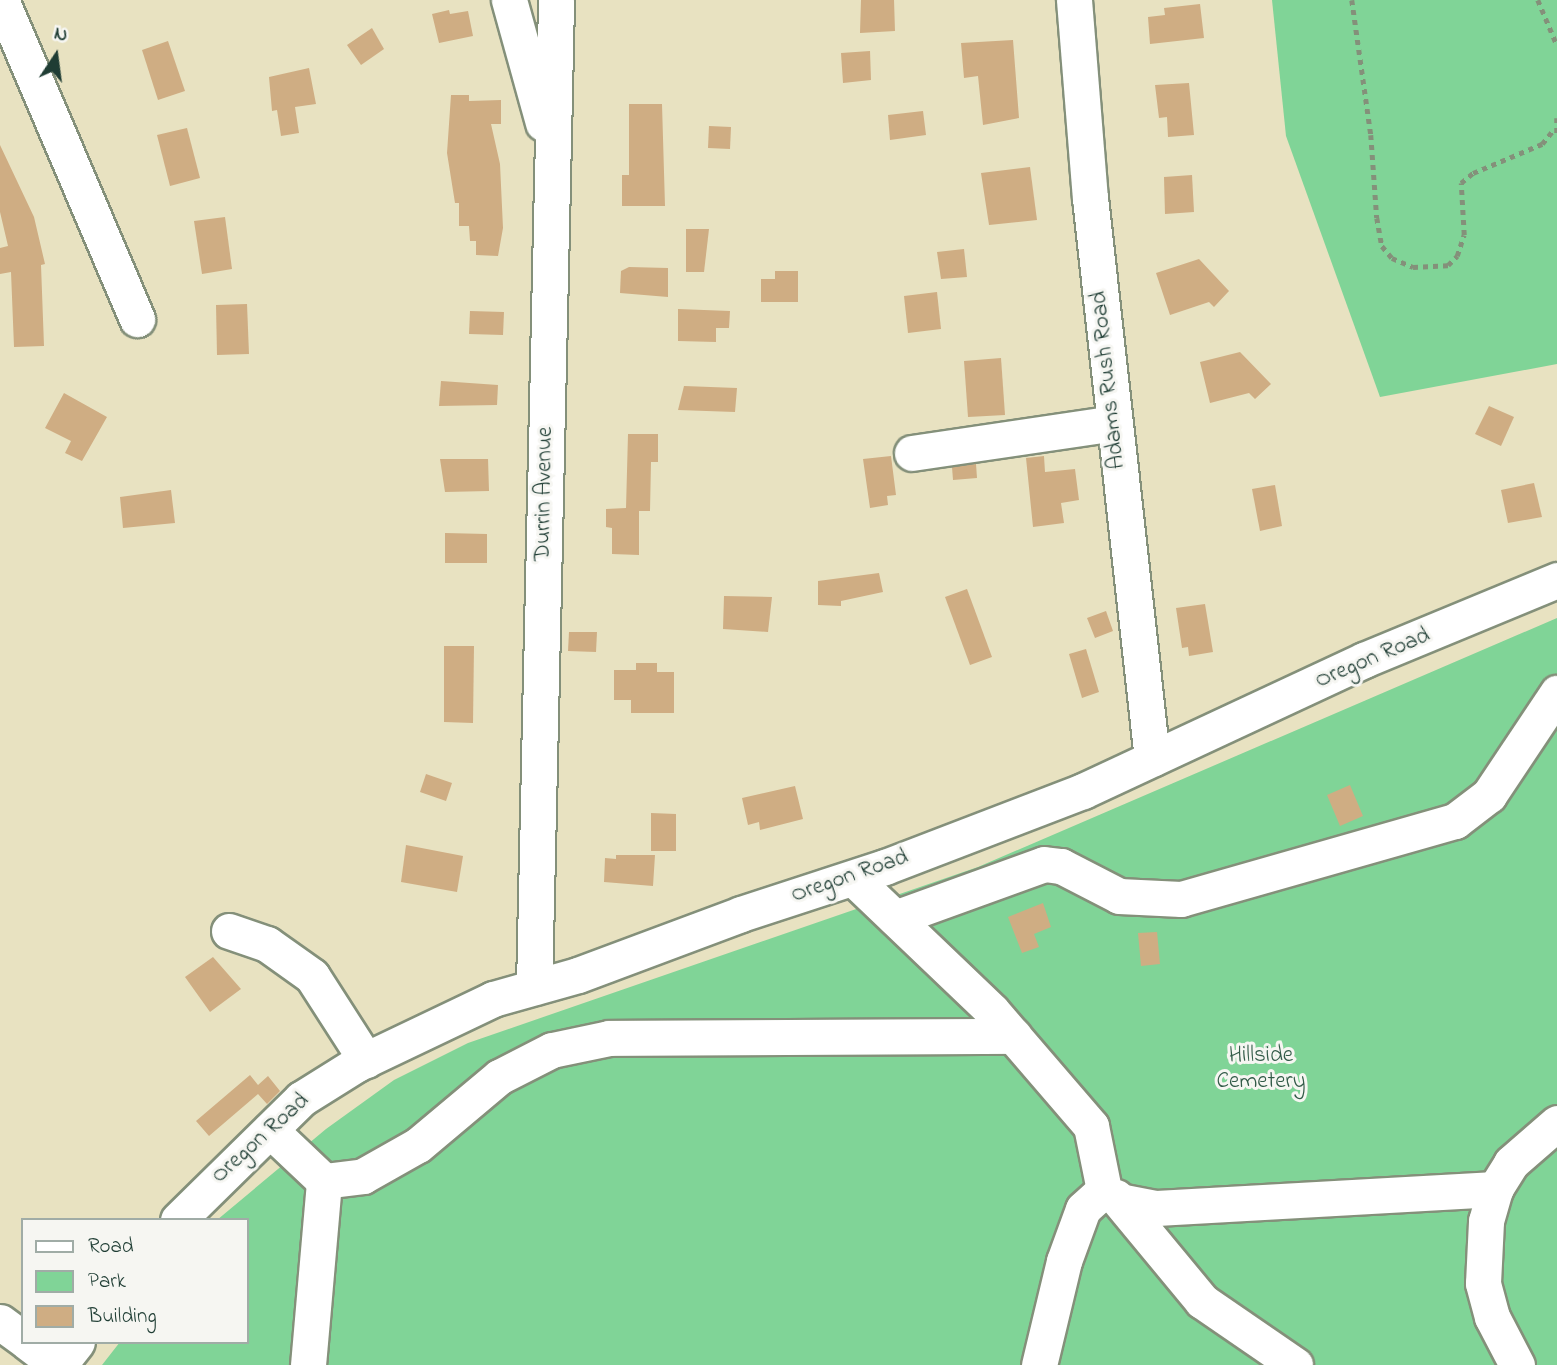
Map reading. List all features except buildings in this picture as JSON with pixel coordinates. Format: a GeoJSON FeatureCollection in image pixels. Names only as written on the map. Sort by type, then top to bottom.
{"type":"FeatureCollection","features":[{"type":"Feature","properties":{"kind":"street"},"geometry":{"type":"LineString","coordinates":[[1,0],[137,319]]}},
{"type":"Feature","properties":{"kind":"street"},"geometry":{"type":"LineString","coordinates":[[509,0],[553,160]]}},
{"type":"Feature","properties":{"kind":"street","name":"Durrin Avenue"},"geometry":{"type":"LineString","coordinates":[[534,987],[556,0]]}},
{"type":"Feature","properties":{"kind":"street","name":"Adams Rush Road"},"geometry":{"type":"LineString","coordinates":[[1074,0],[1114,423],[1152,759]]}},
{"type":"Feature","properties":{"kind":"street"},"geometry":{"type":"LineString","coordinates":[[912,453],[1114,423]]}},
{"type":"Feature","properties":{"kind":"street","name":"Oregon Road"},"geometry":{"type":"LineString","coordinates":[[180,1218],[301,1099],[366,1060],[493,999],[853,878],[1083,790],[1364,660],[1557,580]]}},
{"type":"Feature","properties":{"kind":"street"},"geometry":{"type":"LineString","coordinates":[[895,918],[1044,864],[1061,866],[1119,896],[1181,899],[1455,821],[1489,795],[1557,693]]}},
{"type":"Feature","properties":{"kind":"street"},"geometry":{"type":"LineString","coordinates":[[853,878],[1014,1036],[1091,1126],[1114,1196],[1170,1266],[1202,1301],[1295,1365]]}},
{"type":"Feature","properties":{"kind":"street"},"geometry":{"type":"LineString","coordinates":[[229,931],[267,944],[312,976],[366,1060]]}},
{"type":"Feature","properties":{"kind":"street"},"geometry":{"type":"LineString","coordinates":[[270,1129],[324,1181],[363,1177],[418,1145],[499,1077],[552,1050],[609,1038],[1014,1036]]}},
{"type":"Feature","properties":{"kind":"street"},"geometry":{"type":"LineString","coordinates":[[1517,1365],[1492,1317],[1483,1283],[1486,1221],[1496,1189],[1511,1163],[1557,1123]]}},
{"type":"Feature","properties":{"kind":"street"},"geometry":{"type":"LineString","coordinates":[[308,1365],[324,1181]]}},
{"type":"Feature","properties":{"kind":"street"},"geometry":{"type":"LineString","coordinates":[[1039,1365],[1069,1248],[1083,1209],[1114,1196],[1156,1208],[1496,1189]]}},
{"type":"Feature","properties":{"kind":"street"},"geometry":{"type":"LineString","coordinates":[[0,1322],[21,1338]]}},
{"type":"Feature","properties":{"kind":"street"},"geometry":{"type":"LineString","coordinates":[[30,1344],[59,1365],[76,1344]]}},
{"type":"Feature","properties":{"kind":"path"},"geometry":{"type":"LineString","coordinates":[[1352,0],[1371,135],[1377,218],[1382,246],[1392,258],[1413,267],[1448,265],[1457,256],[1464,235],[1461,183],[1473,173],[1542,144],[1556,132],[1557,118]]}},
{"type":"Feature","properties":{"kind":"path"},"geometry":{"type":"LineString","coordinates":[[1538,0],[1557,45]]}},
{"type":"Feature","properties":{"kind":"green space"},"geometry":{"type":"Polygon","coordinates":[[[1272,0],[1557,0],[1557,364],[1380,397],[1286,136],[1272,0]]]}},
{"type":"Feature","properties":{"kind":"green space","name":"Hillside Cemetery"},"geometry":{"type":"Polygon","coordinates":[[[1557,618],[1557,1365],[102,1365],[118,1344],[248,1344],[248,1218],[219,1218],[326,1129],[394,1080],[468,1043],[978,867],[1557,618]]]}}]}
